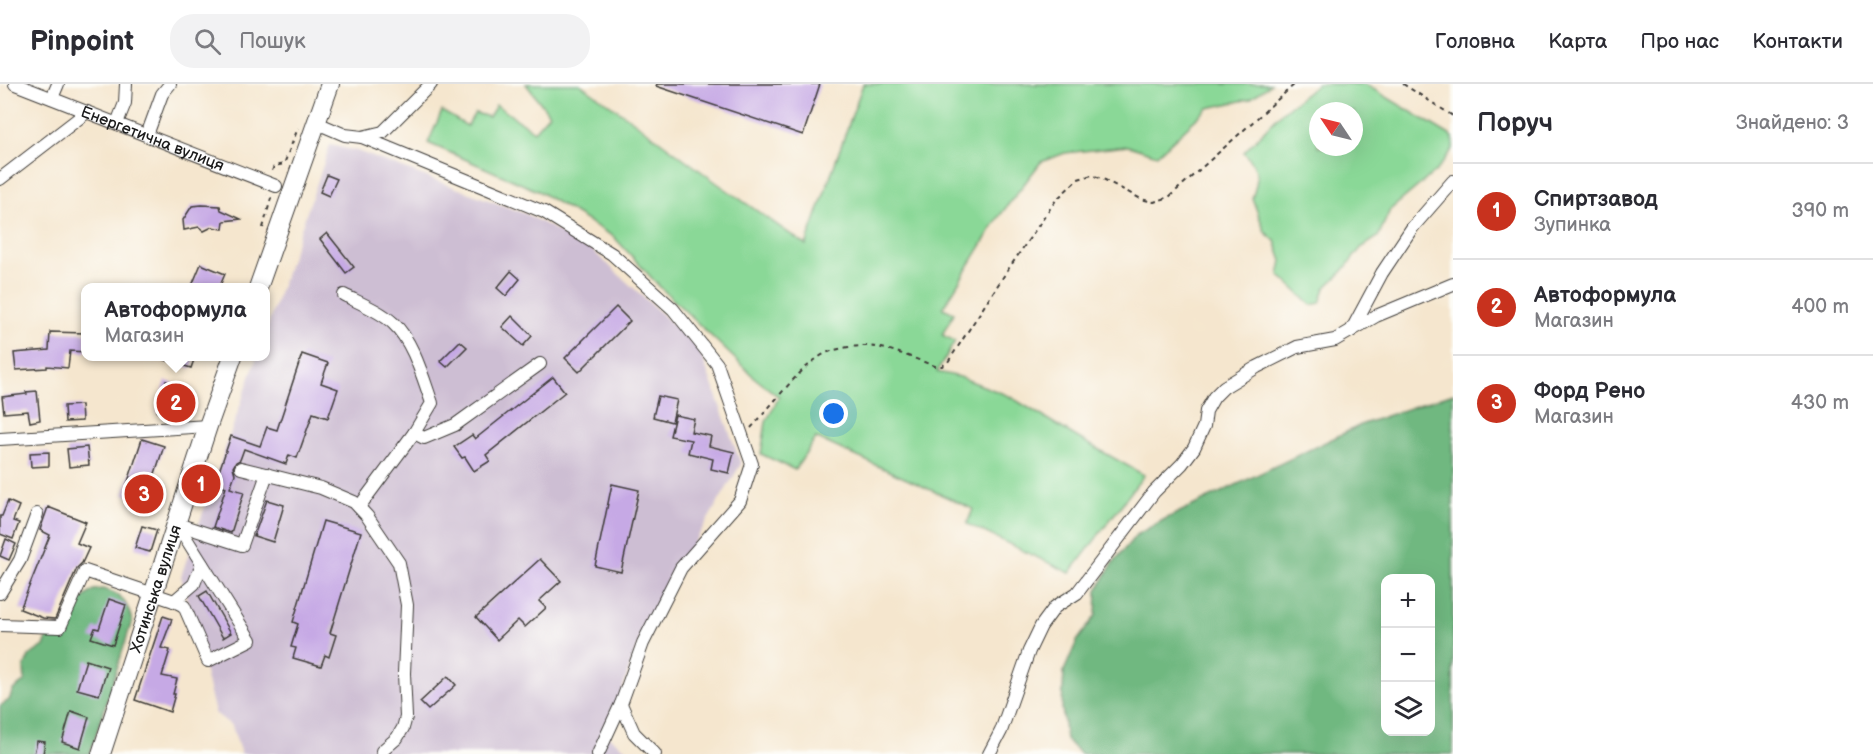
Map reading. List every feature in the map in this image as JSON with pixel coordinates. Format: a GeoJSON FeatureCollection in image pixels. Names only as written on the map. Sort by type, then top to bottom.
{"type":"FeatureCollection","features":[{"type":"Feature","properties":{"kind":"highway"},"geometry":{"type":"LineString","coordinates":[[259,283],[284,189],[317,123],[330,84]]}},
{"type":"Feature","properties":{"kind":"highway","name":"Хотинська вулиця"},"geometry":{"type":"LineString","coordinates":[[101,754],[152,594],[232,361]]}},
{"type":"Feature","properties":{"kind":"street","name":"Енергетична вулиця"},"geometry":{"type":"LineString","coordinates":[[15,84],[284,189]]}},
{"type":"Feature","properties":{"kind":"street"},"geometry":{"type":"LineString","coordinates":[[52,98],[58,84]]}},
{"type":"Feature","properties":{"kind":"street"},"geometry":{"type":"LineString","coordinates":[[117,123],[125,103],[126,84]]}},
{"type":"Feature","properties":{"kind":"street"},"geometry":{"type":"LineString","coordinates":[[147,135],[162,94],[170,84]]}},
{"type":"Feature","properties":{"kind":"street"},"geometry":{"type":"LineString","coordinates":[[362,137],[383,132],[431,84]]}},
{"type":"Feature","properties":{"kind":"street"},"geometry":{"type":"LineString","coordinates":[[0,179],[87,112]]}},
{"type":"Feature","properties":{"kind":"street"},"geometry":{"type":"LineString","coordinates":[[317,123],[345,135],[362,137],[544,212],[612,254],[673,309],[717,364],[752,464],[740,501],[681,568],[643,643],[621,704],[598,754]]}},
{"type":"Feature","properties":{"kind":"street"},"geometry":{"type":"LineString","coordinates":[[1350,333],[1382,273],[1412,228],[1453,181]]}},
{"type":"Feature","properties":{"kind":"street"},"geometry":{"type":"LineString","coordinates":[[988,754],[1001,731],[1029,651],[1041,626],[1055,607],[1077,593],[1154,492],[1182,464],[1194,448],[1204,426],[1206,411],[1214,397],[1232,382],[1297,347],[1335,340],[1376,316],[1453,284]]}},
{"type":"Feature","properties":{"kind":"street"},"geometry":{"type":"LineString","coordinates":[[344,295],[379,313],[394,324],[414,355],[432,402],[414,433],[359,507]]}},
{"type":"Feature","properties":{"kind":"street"},"geometry":{"type":"LineString","coordinates":[[414,433],[424,438],[455,425],[540,364]]}},
{"type":"Feature","properties":{"kind":"street"},"geometry":{"type":"LineString","coordinates":[[0,439],[208,426]]}},
{"type":"Feature","properties":{"kind":"street"},"geometry":{"type":"LineString","coordinates":[[241,468],[321,488],[354,502],[367,516],[399,563],[407,605],[404,673],[406,717],[398,738],[382,752]]}},
{"type":"Feature","properties":{"kind":"street"},"geometry":{"type":"LineString","coordinates":[[177,524],[242,545],[267,474]]}},
{"type":"Feature","properties":{"kind":"street"},"geometry":{"type":"LineString","coordinates":[[0,593],[20,560],[37,514]]}},
{"type":"Feature","properties":{"kind":"street"},"geometry":{"type":"LineString","coordinates":[[0,625],[60,627],[85,571],[184,606],[208,662],[250,640],[177,524]]}},
{"type":"Feature","properties":{"kind":"street"},"geometry":{"type":"LineString","coordinates":[[174,601],[194,584],[202,564]]}},
{"type":"Feature","properties":{"kind":"street"},"geometry":{"type":"LineString","coordinates":[[621,704],[634,733],[655,754]]}},
{"type":"Feature","properties":{"kind":"path"},"geometry":{"type":"LineString","coordinates":[[743,437],[811,364],[829,352],[865,346],[942,366],[948,362],[1056,200],[1078,179],[1092,175],[1148,201],[1154,202],[1169,197],[1295,84]]}},
{"type":"Feature","properties":{"kind":"path"},"geometry":{"type":"LineString","coordinates":[[1403,84],[1453,116]]}},
{"type":"Feature","properties":{"kind":"shaded area"},"geometry":{"type":"Polygon","coordinates":[[[330,145],[357,151],[526,214],[592,250],[699,348],[741,464],[644,627],[606,735],[634,754],[241,754],[232,726],[215,713],[181,576],[256,361],[270,361],[270,319],[330,145]]]}},
{"type":"Feature","properties":{"kind":"green space"},"geometry":{"type":"Polygon","coordinates":[[[526,84],[580,84],[806,245],[863,84],[1271,84],[1250,99],[1208,108],[1157,155],[1128,146],[1065,153],[1041,162],[998,218],[943,308],[954,313],[942,335],[955,341],[937,372],[960,377],[1009,396],[1144,475],[1070,573],[967,524],[973,509],[816,438],[795,470],[761,454],[766,422],[779,397],[756,379],[659,286],[614,237],[540,192],[428,143],[442,111],[467,126],[475,113],[489,117],[496,105],[534,131],[549,114],[526,84]]]}},
{"type":"Feature","properties":{"kind":"green space"},"geometry":{"type":"Polygon","coordinates":[[[1318,84],[1365,84],[1453,137],[1453,149],[1436,171],[1390,210],[1378,237],[1361,248],[1343,271],[1325,288],[1320,303],[1311,305],[1279,275],[1282,261],[1275,241],[1265,232],[1252,198],[1257,174],[1253,163],[1244,152],[1281,113],[1318,84]]]}},
{"type":"Feature","properties":{"kind":"green space"},"geometry":{"type":"Polygon","coordinates":[[[1453,393],[1453,754],[1081,754],[1066,740],[1062,708],[1064,671],[1077,641],[1096,615],[1097,590],[1113,563],[1136,535],[1363,424],[1453,393]]]}},
{"type":"Feature","properties":{"kind":"green space"},"geometry":{"type":"Polygon","coordinates":[[[103,589],[115,593],[123,600],[132,621],[90,754],[0,754],[0,706],[9,700],[13,690],[25,681],[24,668],[29,656],[44,646],[48,636],[72,618],[77,611],[79,601],[94,590],[103,589]]]}},
{"type":"Feature","properties":{"kind":"building"},"geometry":{"type":"Polygon","coordinates":[[[657,84],[820,84],[803,135],[656,86],[657,84]]]}},
{"type":"Feature","properties":{"kind":"building"},"geometry":{"type":"Polygon","coordinates":[[[327,175],[337,179],[329,196],[320,192],[327,175]]]}},
{"type":"Feature","properties":{"kind":"building"},"geometry":{"type":"Polygon","coordinates":[[[192,206],[220,206],[221,210],[241,219],[224,221],[223,229],[212,227],[204,231],[199,227],[184,230],[183,220],[192,206]]]}},
{"type":"Feature","properties":{"kind":"building"},"geometry":{"type":"Polygon","coordinates":[[[327,233],[354,267],[346,273],[320,239],[327,233]]]}},
{"type":"Feature","properties":{"kind":"building"},"geometry":{"type":"Polygon","coordinates":[[[201,264],[225,274],[221,283],[193,283],[201,264]]]}},
{"type":"Feature","properties":{"kind":"building"},"geometry":{"type":"Polygon","coordinates":[[[511,271],[520,279],[506,296],[497,288],[511,271]]]}},
{"type":"Feature","properties":{"kind":"building"},"geometry":{"type":"Polygon","coordinates":[[[616,307],[630,321],[579,372],[565,358],[616,307]]]}},
{"type":"Feature","properties":{"kind":"building"},"geometry":{"type":"Polygon","coordinates":[[[512,316],[532,336],[523,346],[502,327],[512,316]]]}},
{"type":"Feature","properties":{"kind":"building"},"geometry":{"type":"Polygon","coordinates":[[[50,332],[81,333],[81,352],[70,351],[68,368],[47,366],[47,368],[16,370],[14,353],[49,350],[50,332]]]}},
{"type":"Feature","properties":{"kind":"building"},"geometry":{"type":"Polygon","coordinates":[[[460,341],[467,347],[447,367],[440,361],[460,341]]]}},
{"type":"Feature","properties":{"kind":"building"},"geometry":{"type":"Polygon","coordinates":[[[302,354],[328,363],[321,383],[338,389],[328,418],[313,413],[297,458],[289,455],[286,464],[244,449],[240,460],[233,467],[235,474],[230,488],[244,492],[231,533],[213,527],[226,487],[215,483],[231,436],[260,446],[267,427],[277,430],[302,354]]]}},
{"type":"Feature","properties":{"kind":"building"},"geometry":{"type":"Polygon","coordinates":[[[168,361],[194,361],[191,368],[168,361]]]}},
{"type":"Feature","properties":{"kind":"building"},"geometry":{"type":"Polygon","coordinates":[[[553,377],[565,392],[486,455],[490,461],[474,471],[465,457],[462,458],[454,447],[472,435],[475,439],[553,377]]]}},
{"type":"Feature","properties":{"kind":"building"},"geometry":{"type":"Polygon","coordinates":[[[166,381],[185,387],[176,418],[157,412],[166,381]]]}},
{"type":"Feature","properties":{"kind":"building"},"geometry":{"type":"Polygon","coordinates":[[[37,391],[40,420],[30,422],[28,411],[4,413],[2,397],[37,391]]]}},
{"type":"Feature","properties":{"kind":"building"},"geometry":{"type":"Polygon","coordinates":[[[658,396],[677,400],[672,422],[653,417],[658,396]]]}},
{"type":"Feature","properties":{"kind":"building"},"geometry":{"type":"Polygon","coordinates":[[[81,405],[82,421],[65,422],[64,406],[81,405]]]}},
{"type":"Feature","properties":{"kind":"building"},"geometry":{"type":"Polygon","coordinates":[[[675,415],[694,419],[691,432],[711,436],[709,446],[734,452],[729,473],[711,469],[713,459],[688,453],[691,440],[670,436],[675,415]]]}},
{"type":"Feature","properties":{"kind":"building"},"geometry":{"type":"Polygon","coordinates":[[[142,439],[164,446],[146,501],[124,494],[142,439]]]}},
{"type":"Feature","properties":{"kind":"building"},"geometry":{"type":"Polygon","coordinates":[[[87,447],[89,465],[69,467],[67,449],[87,447]]]}},
{"type":"Feature","properties":{"kind":"building"},"geometry":{"type":"Polygon","coordinates":[[[49,452],[49,466],[31,467],[30,453],[49,452]]]}},
{"type":"Feature","properties":{"kind":"building"},"geometry":{"type":"Polygon","coordinates":[[[612,484],[639,490],[621,572],[595,566],[612,484]]]}},
{"type":"Feature","properties":{"kind":"building"},"geometry":{"type":"Polygon","coordinates":[[[267,500],[284,505],[273,542],[254,536],[267,500]]]}},
{"type":"Feature","properties":{"kind":"building"},"geometry":{"type":"Polygon","coordinates":[[[8,501],[19,506],[13,521],[19,523],[13,539],[0,534],[0,516],[8,501]]]}},
{"type":"Feature","properties":{"kind":"building"},"geometry":{"type":"Polygon","coordinates":[[[48,507],[86,522],[77,543],[89,548],[77,568],[55,619],[43,618],[20,609],[50,535],[40,530],[48,507]]]}},
{"type":"Feature","properties":{"kind":"building"},"geometry":{"type":"Polygon","coordinates":[[[323,521],[361,532],[330,633],[336,635],[329,657],[325,655],[321,666],[293,658],[296,648],[291,647],[298,624],[293,622],[323,521]]]}},
{"type":"Feature","properties":{"kind":"building"},"geometry":{"type":"Polygon","coordinates":[[[142,526],[157,530],[150,552],[135,548],[142,526]]]}},
{"type":"Feature","properties":{"kind":"building"},"geometry":{"type":"Polygon","coordinates":[[[6,539],[16,544],[9,560],[0,556],[6,539]]]}},
{"type":"Feature","properties":{"kind":"building"},"geometry":{"type":"Polygon","coordinates":[[[540,559],[561,581],[539,601],[546,608],[525,627],[518,620],[497,640],[476,617],[540,559]]]}},
{"type":"Feature","properties":{"kind":"building"},"geometry":{"type":"Polygon","coordinates":[[[207,591],[231,633],[223,638],[199,596],[207,591]]]}},
{"type":"Feature","properties":{"kind":"building"},"geometry":{"type":"Polygon","coordinates":[[[109,599],[126,605],[113,645],[91,638],[95,628],[99,629],[109,599]]]}},
{"type":"Feature","properties":{"kind":"building"},"geometry":{"type":"Polygon","coordinates":[[[163,616],[172,619],[161,648],[170,650],[162,676],[177,679],[170,712],[135,700],[163,616]]]}},
{"type":"Feature","properties":{"kind":"building"},"geometry":{"type":"Polygon","coordinates":[[[86,660],[108,667],[99,695],[77,689],[86,660]]]}},
{"type":"Feature","properties":{"kind":"building"},"geometry":{"type":"Polygon","coordinates":[[[448,676],[456,685],[428,710],[420,702],[448,676]]]}},
{"type":"Feature","properties":{"kind":"building"},"geometry":{"type":"Polygon","coordinates":[[[71,711],[89,717],[80,748],[62,742],[71,711]]]}},
{"type":"Feature","properties":{"kind":"building"},"geometry":{"type":"Polygon","coordinates":[[[37,741],[45,742],[43,754],[34,754],[37,741]]]}},
{"type":"Feature","properties":{"kind":"place","name":"Автоформула"},"geometry":{"type":"Point","coordinates":[176,403]}},
{"type":"Feature","properties":{"kind":"place","name":"Спиртзавод"},"geometry":{"type":"Point","coordinates":[201,484]}},
{"type":"Feature","properties":{"kind":"place","name":"Форд Рено"},"geometry":{"type":"Point","coordinates":[144,494]}}]}
